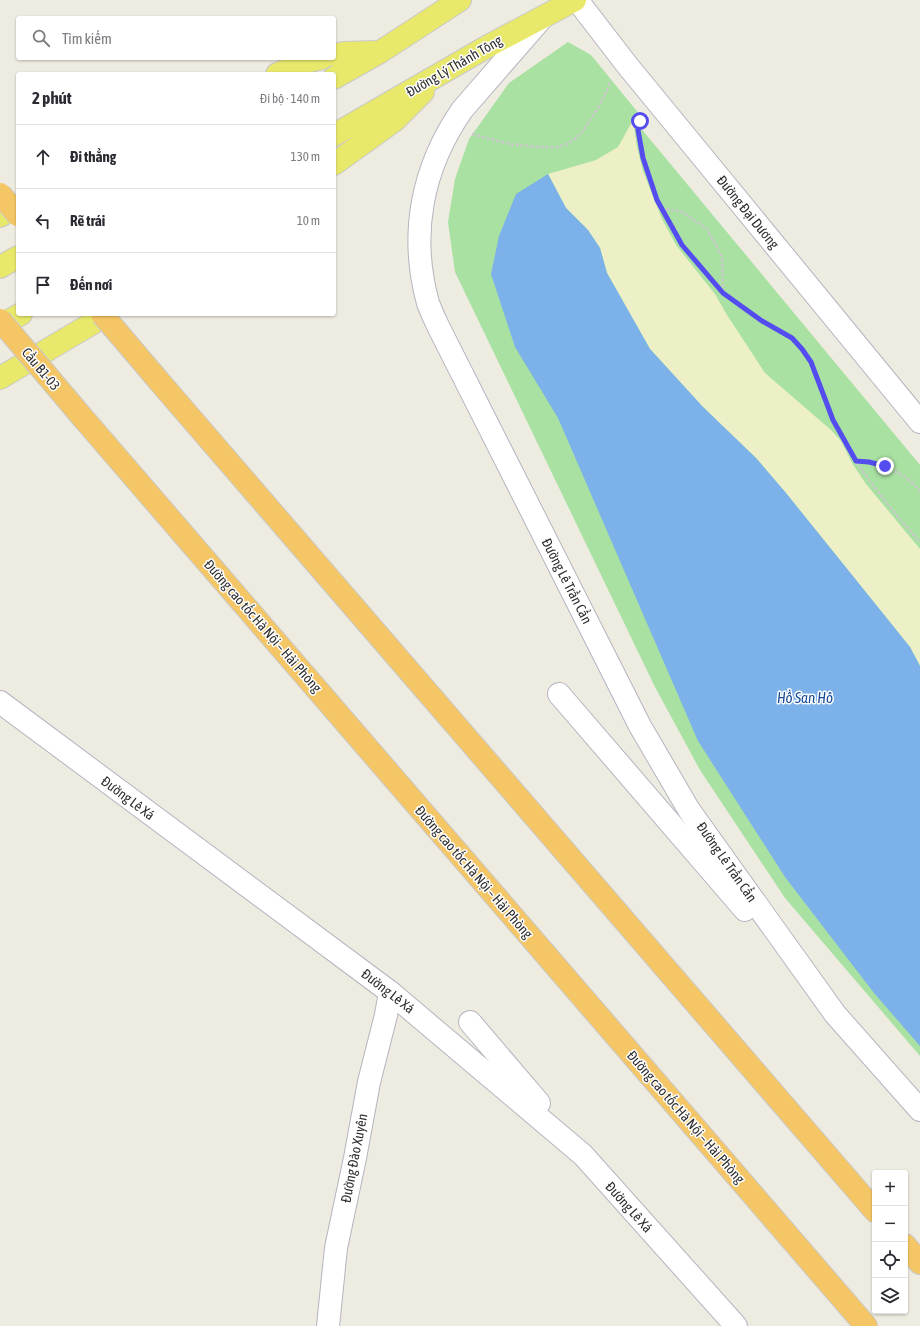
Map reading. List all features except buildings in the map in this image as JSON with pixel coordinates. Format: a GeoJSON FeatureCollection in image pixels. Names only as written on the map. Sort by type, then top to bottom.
{"type":"FeatureCollection","features":[{"type":"Feature","properties":{"kind":"highway"},"geometry":{"type":"LineString","coordinates":[[0,194],[16,213]]}},
{"type":"Feature","properties":{"kind":"highway"},"geometry":{"type":"LineString","coordinates":[[104,316],[872,1208]]}},
{"type":"Feature","properties":{"kind":"highway","name":"Cầu B1-03"},"geometry":{"type":"LineString","coordinates":[[0,320],[83,418]]}},
{"type":"Feature","properties":{"kind":"highway","name":"Đường cao tốc Hà Nội – Hải Phòng"},"geometry":{"type":"LineString","coordinates":[[83,418],[866,1326]]}},
{"type":"Feature","properties":{"kind":"highway"},"geometry":{"type":"LineString","coordinates":[[908,1249],[920,1263]]}},
{"type":"Feature","properties":{"kind":"main road"},"geometry":{"type":"LineString","coordinates":[[336,77],[380,52],[460,0]]}},
{"type":"Feature","properties":{"kind":"main road","name":"Đường Lý Thánh Tông"},"geometry":{"type":"LineString","coordinates":[[336,133],[544,15],[576,0]]}},
{"type":"Feature","properties":{"kind":"main road","name":"Đường Đại Dương"},"geometry":{"type":"LineString","coordinates":[[576,0],[627,65],[920,422]]}},
{"type":"Feature","properties":{"kind":"main road","name":"Đường Lê Trần Cẩn"},"geometry":{"type":"LineString","coordinates":[[544,15],[462,110],[435,158],[421,207],[419,233],[420,262],[429,304],[439,328],[640,726],[689,810],[835,1014],[920,1110]]}},
{"type":"Feature","properties":{"kind":"main road"},"geometry":{"type":"LineString","coordinates":[[336,54],[344,52],[380,52]]}},
{"type":"Feature","properties":{"kind":"main road"},"geometry":{"type":"LineString","coordinates":[[282,72],[304,62],[313,60]]}},
{"type":"Feature","properties":{"kind":"main road"},"geometry":{"type":"LineString","coordinates":[[336,163],[395,120],[414,102],[439,74]]}},
{"type":"Feature","properties":{"kind":"main road"},"geometry":{"type":"LineString","coordinates":[[0,216],[16,207]]}},
{"type":"Feature","properties":{"kind":"main road"},"geometry":{"type":"LineString","coordinates":[[0,267],[16,258]]}},
{"type":"Feature","properties":{"kind":"main road"},"geometry":{"type":"LineString","coordinates":[[0,326],[18,316]]}},
{"type":"Feature","properties":{"kind":"main road"},"geometry":{"type":"LineString","coordinates":[[0,378],[105,316]]}},
{"type":"Feature","properties":{"kind":"main road"},"geometry":{"type":"LineString","coordinates":[[559,694],[835,1014]]}},
{"type":"Feature","properties":{"kind":"main road","name":"Đường Lê Xá"},"geometry":{"type":"LineString","coordinates":[[0,702],[390,992],[583,1154],[736,1326]]}},
{"type":"Feature","properties":{"kind":"main road","name":"Đường Đào Xuyên"},"geometry":{"type":"LineString","coordinates":[[328,1326],[336,1248],[369,1082],[386,1015],[390,992]]}},
{"type":"Feature","properties":{"kind":"main road"},"geometry":{"type":"LineString","coordinates":[[470,1022],[583,1154]]}},
{"type":"Feature","properties":{"kind":"path"},"geometry":{"type":"LineString","coordinates":[[470,133],[486,139],[517,145],[557,147],[568,144],[581,134],[600,105],[613,78]]}},
{"type":"Feature","properties":{"kind":"path"},"geometry":{"type":"LineString","coordinates":[[640,121],[638,130],[643,158],[657,200],[682,245],[723,293],[762,321],[787,335],[802,349],[811,362],[833,420],[856,461],[886,502],[920,542]]}},
{"type":"Feature","properties":{"kind":"path"},"geometry":{"type":"LineString","coordinates":[[661,208],[682,212],[707,229],[722,258],[723,293]]}},
{"type":"Feature","properties":{"kind":"path"},"geometry":{"type":"LineString","coordinates":[[856,461],[869,462],[885,466],[901,475],[920,491]]}},
{"type":"Feature","properties":{"kind":"green space"},"geometry":{"type":"Polygon","coordinates":[[[568,42],[591,55],[640,115],[634,120],[920,465],[920,1056],[785,898],[700,770],[655,687],[455,272],[448,222],[455,179],[469,139],[509,83],[568,42]]]}},
{"type":"Feature","properties":{"kind":"sand"},"geometry":{"type":"Polygon","coordinates":[[[633,120],[637,147],[643,171],[662,219],[676,245],[715,294],[765,373],[831,430],[841,441],[852,463],[866,484],[920,549],[920,666],[910,647],[786,493],[756,458],[703,407],[650,349],[607,273],[600,248],[588,230],[566,208],[548,174],[596,160],[618,147],[633,120]]]}},
{"type":"Feature","properties":{"kind":"water","name":"Hồ San Hô"},"geometry":{"type":"Polygon","coordinates":[[[548,174],[566,208],[588,230],[600,248],[607,273],[650,349],[703,407],[756,458],[786,493],[910,647],[920,666],[920,1046],[874,993],[785,877],[698,741],[558,418],[515,347],[491,274],[499,236],[516,194],[548,174]]]}},
{"type":"Feature","properties":{"kind":"route"},"geometry":{"type":"LineString","coordinates":[[640,121],[638,130],[643,158],[657,200],[671,228],[682,245],[723,293],[762,321],[792,338],[811,362],[827,408],[853,457],[856,461],[869,462],[885,466]]}}]}
